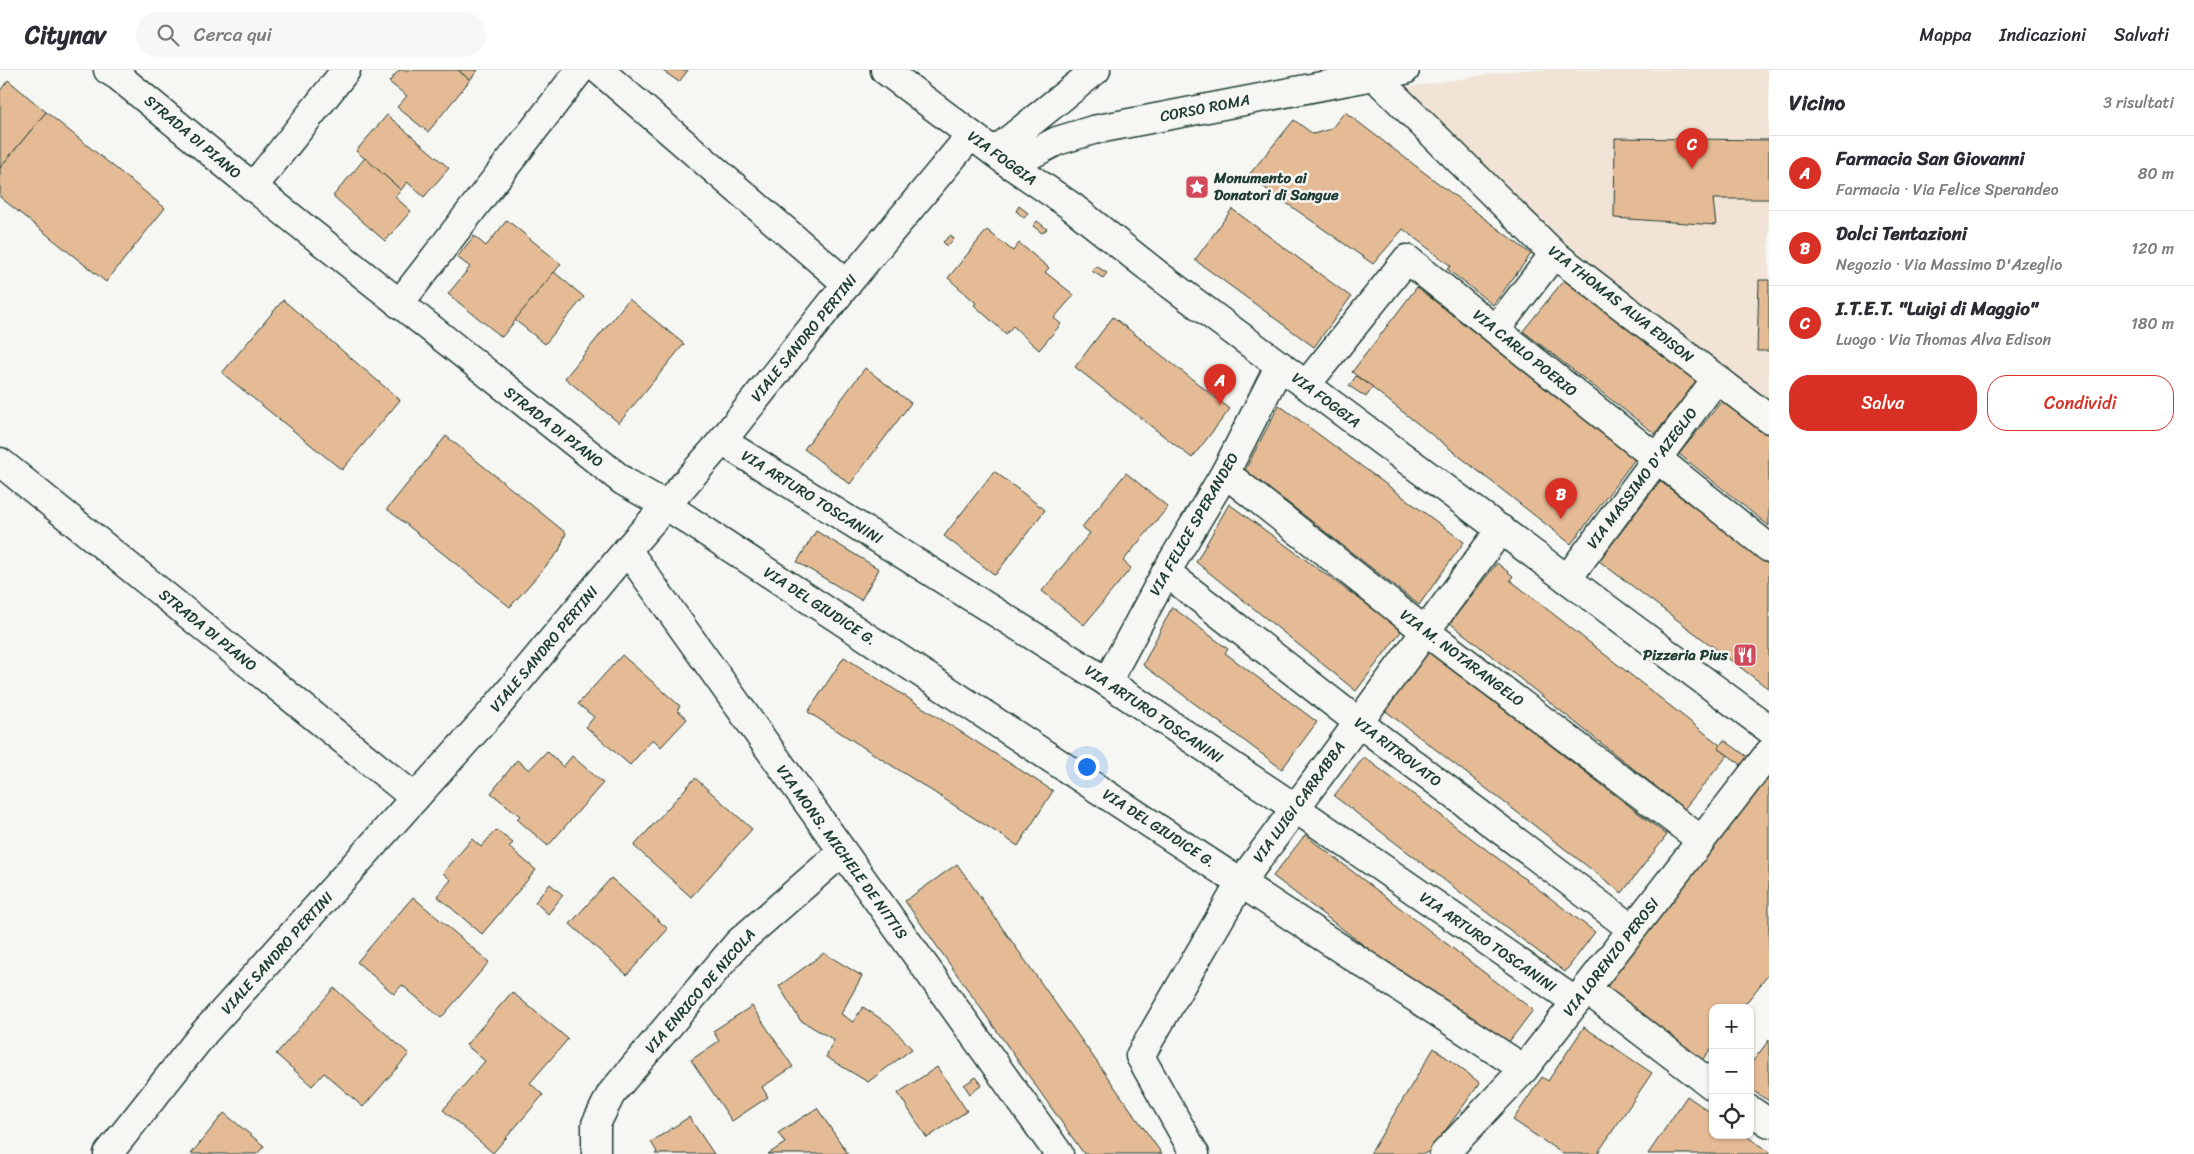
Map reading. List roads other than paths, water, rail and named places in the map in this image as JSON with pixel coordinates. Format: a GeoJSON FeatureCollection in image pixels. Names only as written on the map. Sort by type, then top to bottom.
{"type":"FeatureCollection","features":[{"type":"Feature","properties":{"kind":"street","name":"STRADA DI PIANO"},"geometry":{"type":"LineString","coordinates":[[108,70],[118,76],[398,304],[623,481],[667,506]]}},
{"type":"Feature","properties":{"kind":"street","name":"STRADA DI PIANO"},"geometry":{"type":"LineString","coordinates":[[253,187],[346,70]]}},
{"type":"Feature","properties":{"kind":"street"},"geometry":{"type":"LineString","coordinates":[[398,304],[580,70]]}},
{"type":"Feature","properties":{"kind":"street"},"geometry":{"type":"LineString","coordinates":[[599,70],[847,284]]}},
{"type":"Feature","properties":{"kind":"street","name":"VIA FOGGIA"},"geometry":{"type":"LineString","coordinates":[[885,70],[1002,159],[1071,206],[1162,278],[1769,729]]}},
{"type":"Feature","properties":{"kind":"street"},"geometry":{"type":"LineString","coordinates":[[1002,159],[1096,70]]}},
{"type":"Feature","properties":{"kind":"street","name":"CORSO ROMA"},"geometry":{"type":"LineString","coordinates":[[1002,159],[1093,130],[1405,70]]}},
{"type":"Feature","properties":{"kind":"street","name":"VIA THOMAS ALVA EDISON"},"geometry":{"type":"LineString","coordinates":[[1373,75],[1554,254],[1769,419]]}},
{"type":"Feature","properties":{"kind":"street","name":"VIALE SANDRO PERTINI"},"geometry":{"type":"LineString","coordinates":[[108,1154],[204,1033],[494,711],[626,550],[667,506],[722,441],[847,284],[971,135]]}},
{"type":"Feature","properties":{"kind":"street"},"geometry":{"type":"LineString","coordinates":[[1496,329],[1554,254]]}},
{"type":"Feature","properties":{"kind":"street","name":"VIA CARLO POERIO"},"geometry":{"type":"LineString","coordinates":[[1306,385],[1407,260],[1769,548]]}},
{"type":"Feature","properties":{"kind":"street","name":"VIA FELICE SPERANDEO"},"geometry":{"type":"LineString","coordinates":[[1107,682],[1166,572],[1225,473],[1280,365]]}},
{"type":"Feature","properties":{"kind":"street","name":"VIA MASSIMO D'AZEGLIO"},"geometry":{"type":"LineString","coordinates":[[1567,579],[1717,378]]}},
{"type":"Feature","properties":{"kind":"street","name":"VIA ARTURO TOSCANINI"},"geometry":{"type":"LineString","coordinates":[[722,441],[1107,682],[1581,996],[1709,1083]]}},
{"type":"Feature","properties":{"kind":"street","name":"STRADA DI PIANO"},"geometry":{"type":"LineString","coordinates":[[0,462],[415,798]]}},
{"type":"Feature","properties":{"kind":"street","name":"VIA M. NOTARANGELO"},"geometry":{"type":"LineString","coordinates":[[1225,473],[1425,631],[1701,840]]}},
{"type":"Feature","properties":{"kind":"street","name":"VIA DEL GIUDICE G."},"geometry":{"type":"LineString","coordinates":[[667,506],[1524,1069]]}},
{"type":"Feature","properties":{"kind":"street","name":"VIA LUIGI CARRABBA"},"geometry":{"type":"LineString","coordinates":[[1195,1154],[1140,1056],[1241,882],[1500,529]]}},
{"type":"Feature","properties":{"kind":"street","name":"VIA MONS. MICHELE DE NITTIS"},"geometry":{"type":"LineString","coordinates":[[626,550],[1059,1154]]}},
{"type":"Feature","properties":{"kind":"street","name":"VIA RITROVATO"},"geometry":{"type":"LineString","coordinates":[[1166,572],[1358,722],[1632,929]]}},
{"type":"Feature","properties":{"kind":"street","name":"VIA LORENZO PEROSI"},"geometry":{"type":"LineString","coordinates":[[1444,1154],[1524,1069],[1769,752]]}},
{"type":"Feature","properties":{"kind":"street","name":"VIA ENRICO DE NICOLA"},"geometry":{"type":"LineString","coordinates":[[596,1154],[596,1124],[611,1094],[738,943],[842,852]]}},
{"type":"Feature","properties":{"kind":"street"},"geometry":{"type":"LineString","coordinates":[[1754,1113],[1769,1123]]}},
{"type":"Feature","properties":{"kind":"place","name":"I.T.E.T. \"Luigi di Maggio\""},"geometry":{"type":"Point","coordinates":[1692,169]}},
{"type":"Feature","properties":{"kind":"place","name":"Monumento ai Donatori di Sangue"},"geometry":{"type":"Point","coordinates":[1197,187]}},
{"type":"Feature","properties":{"kind":"place","name":"Farmacia San Giovanni"},"geometry":{"type":"Point","coordinates":[1220,405]}},
{"type":"Feature","properties":{"kind":"place","name":"Dolci Tentazioni"},"geometry":{"type":"Point","coordinates":[1561,519]}},
{"type":"Feature","properties":{"kind":"place","name":"Pizzeria Pius"},"geometry":{"type":"Point","coordinates":[1745,655]}}]}
